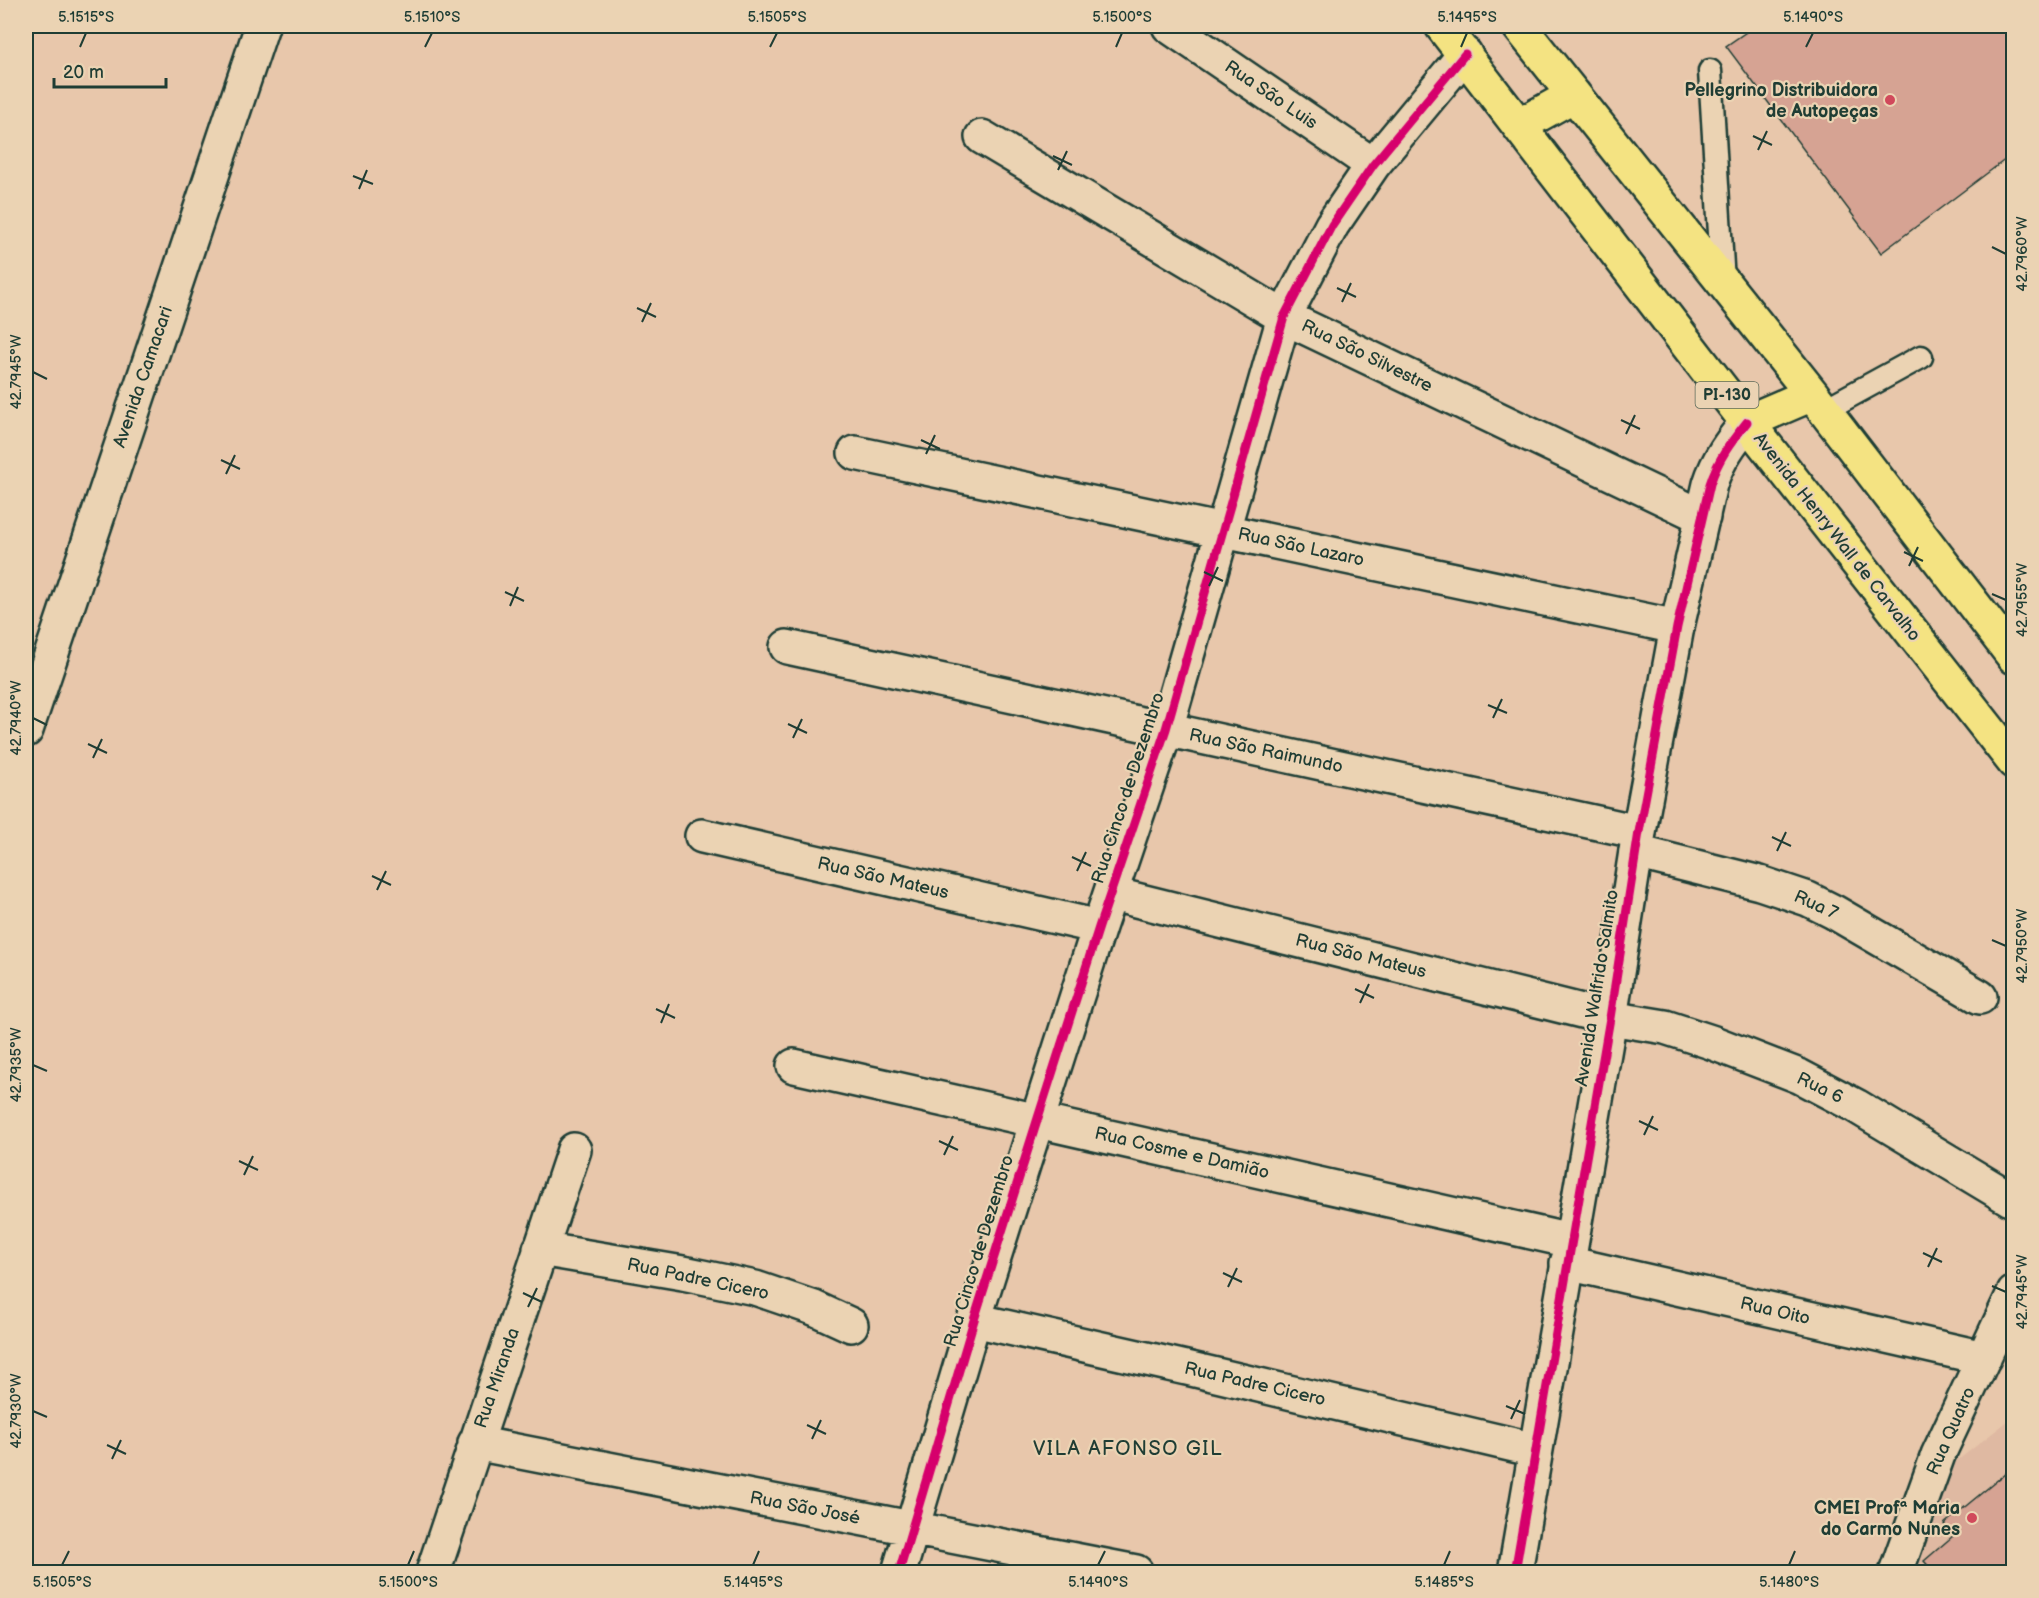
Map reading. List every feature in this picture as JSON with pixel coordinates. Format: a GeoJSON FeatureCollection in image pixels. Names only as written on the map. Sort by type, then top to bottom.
{"type":"FeatureCollection","features":[{"type":"Feature","properties":{"kind":"main road","name":"Avenida Henry Wall de Carvalho"},"geometry":{"type":"LineString","coordinates":[[1442,26],[2013,762]]}},
{"type":"Feature","properties":{"kind":"main road"},"geometry":{"type":"LineString","coordinates":[[1519,26],[1818,402],[2013,657]]}},
{"type":"Feature","properties":{"kind":"main road"},"geometry":{"type":"LineString","coordinates":[[1520,125],[1574,95]]}},
{"type":"Feature","properties":{"kind":"main road"},"geometry":{"type":"LineString","coordinates":[[1747,422],[1818,402]]}},
{"type":"Feature","properties":{"kind":"street","name":"Avenida Camacari"},"geometry":{"type":"LineString","coordinates":[[26,730],[262,26]]}},
{"type":"Feature","properties":{"kind":"street","name":"Rua São Luis"},"geometry":{"type":"LineString","coordinates":[[1170,26],[1373,165]]}},
{"type":"Feature","properties":{"kind":"street","name":"Rua Cinco de Dezembro"},"geometry":{"type":"LineString","coordinates":[[900,1572],[974,1320],[1099,927],[1166,729],[1284,316],[1332,225],[1373,165],[1465,54]]}},
{"type":"Feature","properties":{"kind":"street","name":"Rua São Silvestre"},"geometry":{"type":"LineString","coordinates":[[982,137],[1284,316],[1702,517]]}},
{"type":"Feature","properties":{"kind":"street","name":"Avenida Walfrido Salmito"},"geometry":{"type":"LineString","coordinates":[[1515,1572],[1610,1018],[1637,842],[1677,627],[1710,484],[1726,448],[1747,422]]}},
{"type":"Feature","properties":{"kind":"street","name":"Rua São Lazaro"},"geometry":{"type":"LineString","coordinates":[[855,453],[1677,627]]}},
{"type":"Feature","properties":{"kind":"street","name":"Rua São Raimundo"},"geometry":{"type":"LineString","coordinates":[[787,647],[1166,729],[1637,842]]}},
{"type":"Feature","properties":{"kind":"street","name":"Rua São Mateus"},"geometry":{"type":"LineString","coordinates":[[702,837],[1099,927]]}},
{"type":"Feature","properties":{"kind":"street","name":"Rua 7"},"geometry":{"type":"LineString","coordinates":[[1637,842],[1808,899],[1980,998]]}},
{"type":"Feature","properties":{"kind":"street","name":"Rua São Mateus"},"geometry":{"type":"LineString","coordinates":[[1112,894],[1610,1018]]}},
{"type":"Feature","properties":{"kind":"street","name":"Rua 6"},"geometry":{"type":"LineString","coordinates":[[1610,1018],[1665,1027],[1711,1042],[1798,1076],[1856,1106],[2013,1201]]}},
{"type":"Feature","properties":{"kind":"street","name":"Rua Cosme e Damião"},"geometry":{"type":"LineString","coordinates":[[794,1066],[1037,1121],[1569,1252]]}},
{"type":"Feature","properties":{"kind":"street","name":"Rua Miranda"},"geometry":{"type":"LineString","coordinates":[[433,1572],[574,1150]]}},
{"type":"Feature","properties":{"kind":"street","name":"Rua Padre Cicero"},"geometry":{"type":"LineString","coordinates":[[540,1249],[683,1273],[755,1288],[814,1308],[851,1325]]}},
{"type":"Feature","properties":{"kind":"street","name":"Rua Oito"},"geometry":{"type":"LineString","coordinates":[[1569,1252],[1984,1358]]}},
{"type":"Feature","properties":{"kind":"street","name":"Rua Quatro"},"geometry":{"type":"LineString","coordinates":[[1896,1572],[1938,1455],[2013,1293]]}},
{"type":"Feature","properties":{"kind":"street","name":"Rua Padre Cicero"},"geometry":{"type":"LineString","coordinates":[[974,1320],[1535,1450]]}},
{"type":"Feature","properties":{"kind":"street","name":"Rua São José"},"geometry":{"type":"LineString","coordinates":[[476,1443],[1136,1572]]}},
{"type":"Feature","properties":{"kind":"lane"},"geometry":{"type":"LineString","coordinates":[[1710,71],[1723,282]]}},
{"type":"Feature","properties":{"kind":"lane"},"geometry":{"type":"LineString","coordinates":[[1818,402],[1921,357]]}},
{"type":"Feature","properties":{"kind":"shaded area","name":"CMEI Profª Maria do Carmo Nunes"},"geometry":{"type":"Polygon","coordinates":[[[2013,1417],[2013,1572],[1909,1572],[1953,1464],[2013,1417]]]}},
{"type":"Feature","properties":{"kind":"building","name":"Pellegrino Distribuidora de Autopeças"},"geometry":{"type":"Polygon","coordinates":[[[1755,26],[2014,26],[2014,153],[1881,253],[1726,46],[1755,26]]]}},
{"type":"Feature","properties":{"kind":"building"},"geometry":{"type":"Polygon","coordinates":[[[2011,1469],[2014,1472],[2014,1572],[1934,1572],[1924,1561],[1953,1536],[1944,1524],[2011,1469]]]}},
{"type":"Feature","properties":{"kind":"cycle path"},"geometry":{"type":"LineString","coordinates":[[899,1572],[974,1320],[1037,1121],[1166,729],[1284,317],[1332,225],[1373,165],[1465,54]]}},
{"type":"Feature","properties":{"kind":"cycle path"},"geometry":{"type":"LineString","coordinates":[[1515,1572],[1610,1018],[1639,832],[1677,627],[1710,484],[1726,451],[1747,422]]}},
{"type":"Feature","properties":{"kind":"place","name":"Pellegrino Distribuidora de Autopeças"},"geometry":{"type":"Point","coordinates":[1890,100]}},
{"type":"Feature","properties":{"kind":"place","name":"CMEI Profª Maria do Carmo Nunes"},"geometry":{"type":"Point","coordinates":[1972,1518]}},
{"type":"Feature","properties":{"kind":"district","name":"VILA AFONSO GIL"},"geometry":{"type":"Point","coordinates":[1128,1449]}}]}
